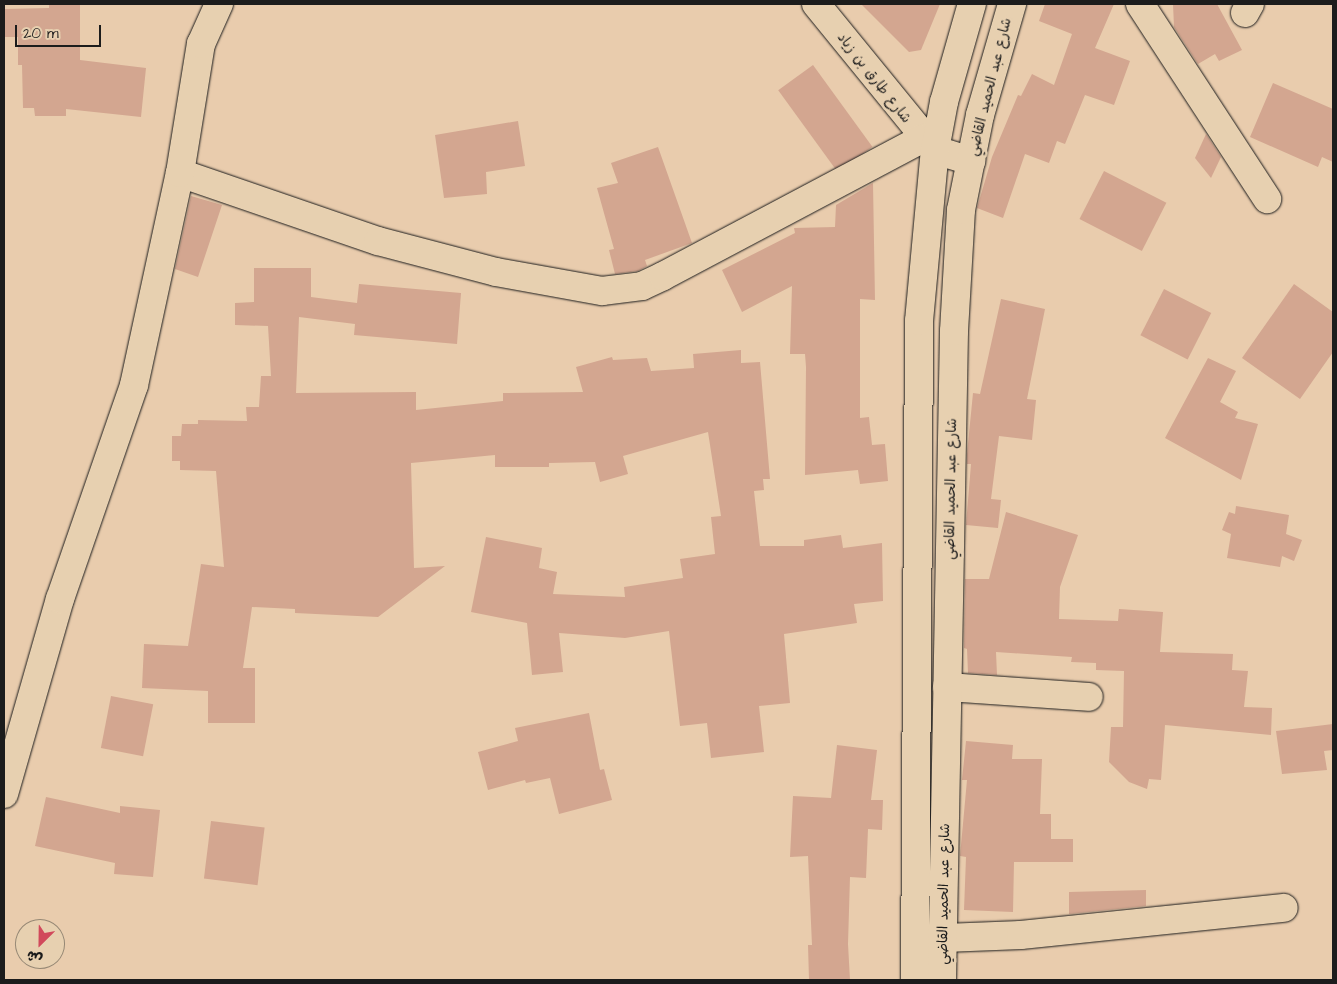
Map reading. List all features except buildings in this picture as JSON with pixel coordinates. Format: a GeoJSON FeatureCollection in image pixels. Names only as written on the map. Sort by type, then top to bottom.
{"type":"FeatureCollection","features":[{"type":"Feature","properties":{"kind":"street"},"geometry":{"type":"LineString","coordinates":[[4,794],[60,599],[134,385],[180,173],[201,44],[218,4]]}},
{"type":"Feature","properties":{"kind":"street","name":"شارع طارق بن زياد"},"geometry":{"type":"LineString","coordinates":[[816,4],[929,144]]}},
{"type":"Feature","properties":{"kind":"street","name":"شارع عبد الحميد القاضي"},"geometry":{"type":"LineString","coordinates":[[915,980],[919,321],[929,144],[944,102],[972,4]]}},
{"type":"Feature","properties":{"kind":"street","name":"شارع عبد الحميد القاضي"},"geometry":{"type":"LineString","coordinates":[[942,980],[954,331],[961,210],[980,116],[1012,4]]}},
{"type":"Feature","properties":{"kind":"street"},"geometry":{"type":"LineString","coordinates":[[1140,4],[1267,199]]}},
{"type":"Feature","properties":{"kind":"street"},"geometry":{"type":"LineString","coordinates":[[180,173],[378,241],[496,272],[602,292],[624,290],[649,283],[929,144],[971,162]]}},
{"type":"Feature","properties":{"kind":"street"},"geometry":{"type":"LineString","coordinates":[[947,686],[1089,697]]}},
{"type":"Feature","properties":{"kind":"street"},"geometry":{"type":"LineString","coordinates":[[915,939],[1021,935],[1284,908]]}}]}
